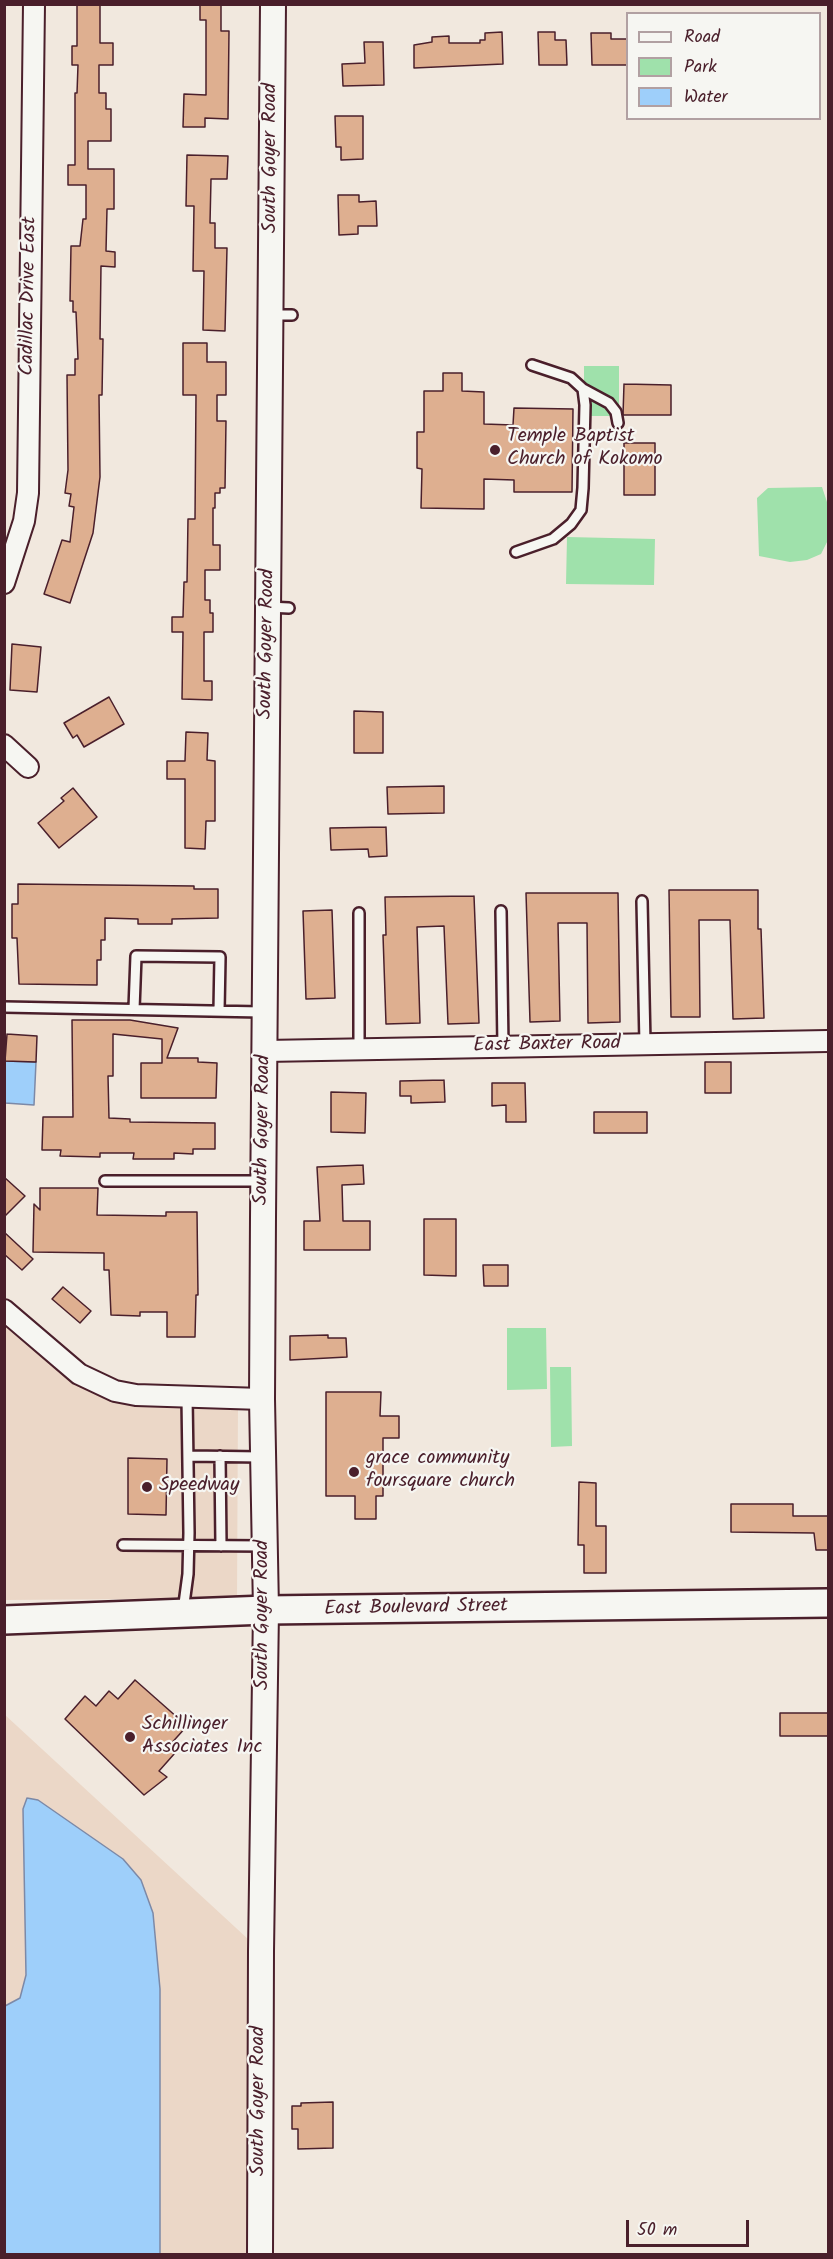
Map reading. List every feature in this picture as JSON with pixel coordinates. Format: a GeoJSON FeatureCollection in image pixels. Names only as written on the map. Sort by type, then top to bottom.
{"type":"FeatureCollection","features":[{"type":"Feature","properties":{"kind":"main road","name":"East Boulevard Street"},"geometry":{"type":"LineString","coordinates":[[4,1620],[266,1610],[828,1603]]}},
{"type":"Feature","properties":{"kind":"street","name":"Cadillac Drive East"},"geometry":{"type":"LineString","coordinates":[[4,583],[24,521],[28,493],[34,4]]}},
{"type":"Feature","properties":{"kind":"street","name":"South Goyer Road"},"geometry":{"type":"LineString","coordinates":[[260,2254],[261,1951],[266,1610],[262,1399],[265,1012],[279,607],[281,315],[273,4]]}},
{"type":"Feature","properties":{"kind":"street"},"geometry":{"type":"LineString","coordinates":[[4,745],[27,767]]}},
{"type":"Feature","properties":{"kind":"street","name":"East Baxter Road"},"geometry":{"type":"LineString","coordinates":[[265,1052],[828,1041]]}},
{"type":"Feature","properties":{"kind":"street"},"geometry":{"type":"LineString","coordinates":[[4,1310],[79,1374],[115,1391],[136,1395],[262,1399]]}},
{"type":"Feature","properties":{"kind":"lane"},"geometry":{"type":"LineString","coordinates":[[532,365],[570,378],[609,403],[618,423]]}},
{"type":"Feature","properties":{"kind":"lane"},"geometry":{"type":"LineString","coordinates":[[516,552],[553,539],[571,524],[580,510],[584,488],[585,405],[583,388]]}},
{"type":"Feature","properties":{"kind":"lane"},"geometry":{"type":"LineString","coordinates":[[642,901],[645,1044]]}},
{"type":"Feature","properties":{"kind":"lane"},"geometry":{"type":"LineString","coordinates":[[501,911],[503,1047]]}},
{"type":"Feature","properties":{"kind":"lane"},"geometry":{"type":"LineString","coordinates":[[359,913],[359,1050]]}},
{"type":"Feature","properties":{"kind":"lane"},"geometry":{"type":"LineString","coordinates":[[134,1009],[136,956],[220,957],[219,1011]]}},
{"type":"Feature","properties":{"kind":"lane"},"geometry":{"type":"LineString","coordinates":[[4,1007],[265,1012]]}},
{"type":"Feature","properties":{"kind":"lane"},"geometry":{"type":"LineString","coordinates":[[105,1181],[264,1181]]}},
{"type":"Feature","properties":{"kind":"lane"},"geometry":{"type":"LineString","coordinates":[[183,1614],[189,1546],[187,1397]]}},
{"type":"Feature","properties":{"kind":"lane"},"geometry":{"type":"LineString","coordinates":[[189,1456],[263,1457]]}},
{"type":"Feature","properties":{"kind":"lane"},"geometry":{"type":"LineString","coordinates":[[220,1456],[221,1546]]}},
{"type":"Feature","properties":{"kind":"lane"},"geometry":{"type":"LineString","coordinates":[[123,1545],[265,1546]]}},
{"type":"Feature","properties":{"kind":"shaded area"},"geometry":{"type":"Polygon","coordinates":[[[4,1320],[72,1380],[238,1404],[237,1598],[5,1600],[4,1320]]]}},
{"type":"Feature","properties":{"kind":"shaded area"},"geometry":{"type":"Polygon","coordinates":[[[4,1714],[261,1951],[260,2254],[5,2254],[4,1714]]]}},
{"type":"Feature","properties":{"kind":"green space"},"geometry":{"type":"Polygon","coordinates":[[[584,366],[619,366],[619,416],[584,416],[584,366]]]}},
{"type":"Feature","properties":{"kind":"green space"},"geometry":{"type":"Polygon","coordinates":[[[822,487],[828,505],[828,540],[821,554],[807,560],[790,562],[759,556],[757,498],[768,488],[822,487]]]}},
{"type":"Feature","properties":{"kind":"green space"},"geometry":{"type":"Polygon","coordinates":[[[567,537],[655,539],[654,585],[566,584],[567,537]]]}},
{"type":"Feature","properties":{"kind":"green space"},"geometry":{"type":"Polygon","coordinates":[[[507,1328],[546,1328],[547,1389],[507,1390],[507,1328]]]}},
{"type":"Feature","properties":{"kind":"green space"},"geometry":{"type":"Polygon","coordinates":[[[550,1367],[571,1367],[572,1446],[551,1447],[550,1367]]]}},
{"type":"Feature","properties":{"kind":"water"},"geometry":{"type":"Polygon","coordinates":[[[5,1061],[36,1062],[34,1105],[5,1103],[5,1061]]]}},
{"type":"Feature","properties":{"kind":"water"},"geometry":{"type":"Polygon","coordinates":[[[27,1798],[38,1800],[123,1859],[141,1880],[153,1913],[160,1989],[160,2254],[5,2254],[5,2006],[20,1998],[26,1975],[23,1809],[27,1798]]]}},
{"type":"Feature","properties":{"kind":"building"},"geometry":{"type":"Polygon","coordinates":[[[77,4],[100,4],[100,43],[113,43],[113,65],[99,65],[99,93],[106,93],[106,109],[111,109],[111,141],[88,141],[88,169],[114,169],[114,209],[107,209],[106,251],[115,252],[115,267],[101,266],[100,339],[103,339],[102,395],[99,395],[100,477],[93,533],[70,603],[44,594],[62,540],[70,542],[74,507],[69,506],[71,494],[65,493],[68,470],[67,375],[75,375],[75,359],[78,359],[76,312],[73,312],[73,301],[70,301],[71,246],[80,246],[83,219],[86,219],[86,185],[68,185],[68,165],[75,165],[75,93],[77,93],[78,65],[72,65],[72,46],[77,46],[77,4]]]}},
{"type":"Feature","properties":{"kind":"building"},"geometry":{"type":"Polygon","coordinates":[[[200,4],[221,4],[221,31],[229,31],[228,119],[205,118],[205,127],[183,127],[184,94],[206,95],[206,20],[200,20],[200,4]]]}},
{"type":"Feature","properties":{"kind":"building"},"geometry":{"type":"Polygon","coordinates":[[[502,32],[503,64],[414,68],[414,45],[432,42],[432,37],[449,36],[449,43],[480,43],[480,40],[485,40],[485,33],[502,32]]]}},
{"type":"Feature","properties":{"kind":"building"},"geometry":{"type":"Polygon","coordinates":[[[538,32],[555,32],[555,40],[566,40],[567,65],[539,65],[538,32]]]}},
{"type":"Feature","properties":{"kind":"building"},"geometry":{"type":"Polygon","coordinates":[[[591,33],[611,33],[611,39],[626,39],[626,65],[592,65],[591,33]]]}},
{"type":"Feature","properties":{"kind":"building"},"geometry":{"type":"Polygon","coordinates":[[[364,42],[383,42],[384,85],[343,86],[342,64],[365,63],[364,42]]]}},
{"type":"Feature","properties":{"kind":"building"},"geometry":{"type":"Polygon","coordinates":[[[335,116],[363,116],[363,159],[341,160],[341,147],[336,147],[335,116]]]}},
{"type":"Feature","properties":{"kind":"building"},"geometry":{"type":"Polygon","coordinates":[[[187,155],[228,156],[227,179],[211,179],[210,223],[215,223],[215,248],[227,248],[225,331],[203,330],[204,271],[193,271],[194,206],[186,206],[187,155]]]}},
{"type":"Feature","properties":{"kind":"building"},"geometry":{"type":"Polygon","coordinates":[[[338,195],[359,195],[359,202],[376,201],[377,226],[358,226],[358,234],[339,235],[338,195]]]}},
{"type":"Feature","properties":{"kind":"building"},"geometry":{"type":"Polygon","coordinates":[[[183,343],[207,343],[207,362],[226,362],[226,395],[217,395],[217,421],[226,421],[225,488],[220,488],[220,493],[215,493],[215,508],[213,508],[213,545],[220,545],[220,570],[205,570],[205,600],[210,600],[213,632],[204,632],[204,681],[212,681],[212,700],[182,699],[183,632],[172,632],[172,617],[183,617],[184,582],[187,582],[188,519],[195,519],[196,395],[183,395],[183,343]]]}},
{"type":"Feature","properties":{"kind":"building","name":"Temple Baptist Church of Kokomo"},"geometry":{"type":"Polygon","coordinates":[[[443,373],[462,373],[462,391],[484,392],[484,424],[513,425],[514,408],[573,409],[572,492],[514,492],[514,480],[484,479],[484,509],[421,508],[422,469],[417,468],[417,432],[424,432],[424,391],[443,391],[443,373]]]}},
{"type":"Feature","properties":{"kind":"building"},"geometry":{"type":"Polygon","coordinates":[[[624,384],[671,385],[671,415],[623,415],[624,384]]]}},
{"type":"Feature","properties":{"kind":"building"},"geometry":{"type":"Polygon","coordinates":[[[624,443],[655,443],[655,495],[624,495],[624,443]]]}},
{"type":"Feature","properties":{"kind":"building"},"geometry":{"type":"Polygon","coordinates":[[[12,644],[41,647],[37,692],[10,690],[12,644]]]}},
{"type":"Feature","properties":{"kind":"building"},"geometry":{"type":"Polygon","coordinates":[[[109,697],[124,724],[84,747],[77,735],[73,738],[64,723],[109,697]]]}},
{"type":"Feature","properties":{"kind":"building"},"geometry":{"type":"Polygon","coordinates":[[[354,711],[383,712],[383,753],[354,753],[354,711]]]}},
{"type":"Feature","properties":{"kind":"building"},"geometry":{"type":"Polygon","coordinates":[[[186,732],[208,733],[207,760],[215,761],[215,821],[206,821],[205,849],[185,848],[185,779],[167,779],[167,761],[185,761],[186,732]]]}},
{"type":"Feature","properties":{"kind":"building"},"geometry":{"type":"Polygon","coordinates":[[[444,786],[444,813],[388,814],[387,787],[444,786]]]}},
{"type":"Feature","properties":{"kind":"building"},"geometry":{"type":"Polygon","coordinates":[[[73,788],[97,817],[59,848],[38,823],[64,801],[61,798],[73,788]]]}},
{"type":"Feature","properties":{"kind":"building"},"geometry":{"type":"Polygon","coordinates":[[[386,827],[387,856],[369,857],[368,849],[331,850],[330,828],[386,827]]]}},
{"type":"Feature","properties":{"kind":"building"},"geometry":{"type":"Polygon","coordinates":[[[18,884],[194,886],[194,889],[218,889],[218,918],[172,919],[172,924],[138,924],[138,919],[105,918],[105,940],[101,940],[101,960],[97,960],[97,985],[19,984],[17,938],[12,938],[12,904],[18,904],[18,884]]]}},
{"type":"Feature","properties":{"kind":"building"},"geometry":{"type":"Polygon","coordinates":[[[669,890],[758,890],[758,929],[761,929],[764,1018],[733,1019],[730,920],[699,920],[700,1017],[671,1017],[669,890]]]}},
{"type":"Feature","properties":{"kind":"building"},"geometry":{"type":"Polygon","coordinates":[[[526,893],[618,893],[620,1022],[588,1023],[587,923],[558,923],[560,1021],[530,1022],[526,893]]]}},
{"type":"Feature","properties":{"kind":"building"},"geometry":{"type":"Polygon","coordinates":[[[474,896],[479,1023],[448,1024],[444,926],[417,927],[420,1023],[386,1024],[383,935],[386,935],[385,897],[474,896]]]}},
{"type":"Feature","properties":{"kind":"building"},"geometry":{"type":"Polygon","coordinates":[[[332,910],[335,998],[306,999],[303,911],[332,910]]]}},
{"type":"Feature","properties":{"kind":"building"},"geometry":{"type":"Polygon","coordinates":[[[72,1020],[130,1020],[178,1028],[167,1058],[198,1058],[198,1062],[217,1063],[216,1098],[141,1098],[141,1063],[162,1063],[162,1039],[113,1034],[113,1076],[108,1076],[109,1118],[130,1119],[130,1122],[215,1123],[215,1149],[193,1149],[193,1154],[174,1153],[174,1159],[133,1159],[134,1153],[100,1153],[100,1157],[60,1156],[61,1150],[42,1150],[43,1117],[73,1117],[72,1020]]]}},
{"type":"Feature","properties":{"kind":"building"},"geometry":{"type":"Polygon","coordinates":[[[7,1034],[37,1036],[36,1062],[5,1061],[7,1034]]]}},
{"type":"Feature","properties":{"kind":"building"},"geometry":{"type":"Polygon","coordinates":[[[705,1062],[731,1062],[731,1093],[705,1093],[705,1062]]]}},
{"type":"Feature","properties":{"kind":"building"},"geometry":{"type":"Polygon","coordinates":[[[444,1080],[445,1102],[411,1103],[411,1096],[400,1096],[400,1081],[444,1080]]]}},
{"type":"Feature","properties":{"kind":"building"},"geometry":{"type":"Polygon","coordinates":[[[492,1083],[525,1083],[526,1122],[506,1122],[506,1105],[492,1106],[492,1083]]]}},
{"type":"Feature","properties":{"kind":"building"},"geometry":{"type":"Polygon","coordinates":[[[331,1092],[366,1093],[365,1133],[331,1132],[331,1092]]]}},
{"type":"Feature","properties":{"kind":"building"},"geometry":{"type":"Polygon","coordinates":[[[594,1112],[647,1112],[647,1133],[594,1133],[594,1112]]]}},
{"type":"Feature","properties":{"kind":"building"},"geometry":{"type":"Polygon","coordinates":[[[363,1165],[364,1184],[342,1185],[343,1221],[370,1221],[370,1250],[304,1250],[304,1221],[320,1221],[317,1167],[363,1165]]]}},
{"type":"Feature","properties":{"kind":"building"},"geometry":{"type":"Polygon","coordinates":[[[4,1177],[25,1196],[4,1217],[4,1177]]]}},
{"type":"Feature","properties":{"kind":"building"},"geometry":{"type":"Polygon","coordinates":[[[40,1188],[98,1188],[97,1215],[166,1216],[166,1212],[197,1212],[198,1295],[196,1295],[195,1337],[167,1337],[167,1312],[140,1312],[140,1316],[111,1315],[109,1270],[104,1270],[104,1253],[33,1252],[34,1204],[40,1210],[40,1188]]]}},
{"type":"Feature","properties":{"kind":"building"},"geometry":{"type":"Polygon","coordinates":[[[424,1219],[456,1219],[456,1276],[424,1275],[424,1219]]]}},
{"type":"Feature","properties":{"kind":"building"},"geometry":{"type":"Polygon","coordinates":[[[4,1232],[33,1259],[22,1270],[4,1254],[4,1232]]]}},
{"type":"Feature","properties":{"kind":"building"},"geometry":{"type":"Polygon","coordinates":[[[483,1265],[508,1265],[508,1286],[484,1286],[483,1265]]]}},
{"type":"Feature","properties":{"kind":"building"},"geometry":{"type":"Polygon","coordinates":[[[63,1287],[91,1311],[80,1323],[52,1299],[63,1287]]]}},
{"type":"Feature","properties":{"kind":"building"},"geometry":{"type":"Polygon","coordinates":[[[328,1335],[328,1338],[346,1338],[347,1357],[290,1360],[290,1336],[328,1335]]]}},
{"type":"Feature","properties":{"kind":"building","name":"grace community foursquare church"},"geometry":{"type":"Polygon","coordinates":[[[326,1392],[381,1392],[380,1416],[399,1416],[399,1438],[383,1438],[383,1496],[376,1496],[376,1519],[355,1519],[355,1496],[326,1496],[326,1392]]]}},
{"type":"Feature","properties":{"kind":"building","name":"Speedway"},"geometry":{"type":"Polygon","coordinates":[[[128,1458],[167,1459],[166,1515],[128,1514],[128,1458]]]}},
{"type":"Feature","properties":{"kind":"building"},"geometry":{"type":"Polygon","coordinates":[[[579,1482],[596,1483],[596,1526],[606,1526],[606,1573],[584,1573],[584,1545],[578,1545],[579,1482]]]}},
{"type":"Feature","properties":{"kind":"building"},"geometry":{"type":"Polygon","coordinates":[[[731,1504],[793,1504],[793,1516],[828,1516],[828,1550],[816,1550],[814,1533],[731,1532],[731,1504]]]}},
{"type":"Feature","properties":{"kind":"building","name":"Schillinger Associates Inc"},"geometry":{"type":"Polygon","coordinates":[[[135,1680],[187,1726],[168,1747],[175,1753],[159,1771],[167,1777],[144,1795],[65,1719],[85,1696],[96,1706],[109,1691],[118,1699],[135,1680]]]}},
{"type":"Feature","properties":{"kind":"building"},"geometry":{"type":"Polygon","coordinates":[[[780,1713],[828,1713],[828,1736],[780,1736],[780,1713]]]}},
{"type":"Feature","properties":{"kind":"building"},"geometry":{"type":"Polygon","coordinates":[[[333,2102],[333,2148],[298,2149],[298,2129],[292,2129],[292,2106],[301,2106],[301,2103],[333,2102]]]}},
{"type":"Feature","properties":{"kind":"place","name":"Temple Baptist Church of Kokomo"},"geometry":{"type":"Point","coordinates":[495,450]}},
{"type":"Feature","properties":{"kind":"place","name":"grace community foursquare church"},"geometry":{"type":"Point","coordinates":[354,1472]}},
{"type":"Feature","properties":{"kind":"place","name":"Speedway"},"geometry":{"type":"Point","coordinates":[147,1487]}},
{"type":"Feature","properties":{"kind":"place","name":"Schillinger Associates Inc"},"geometry":{"type":"Point","coordinates":[130,1737]}}]}
